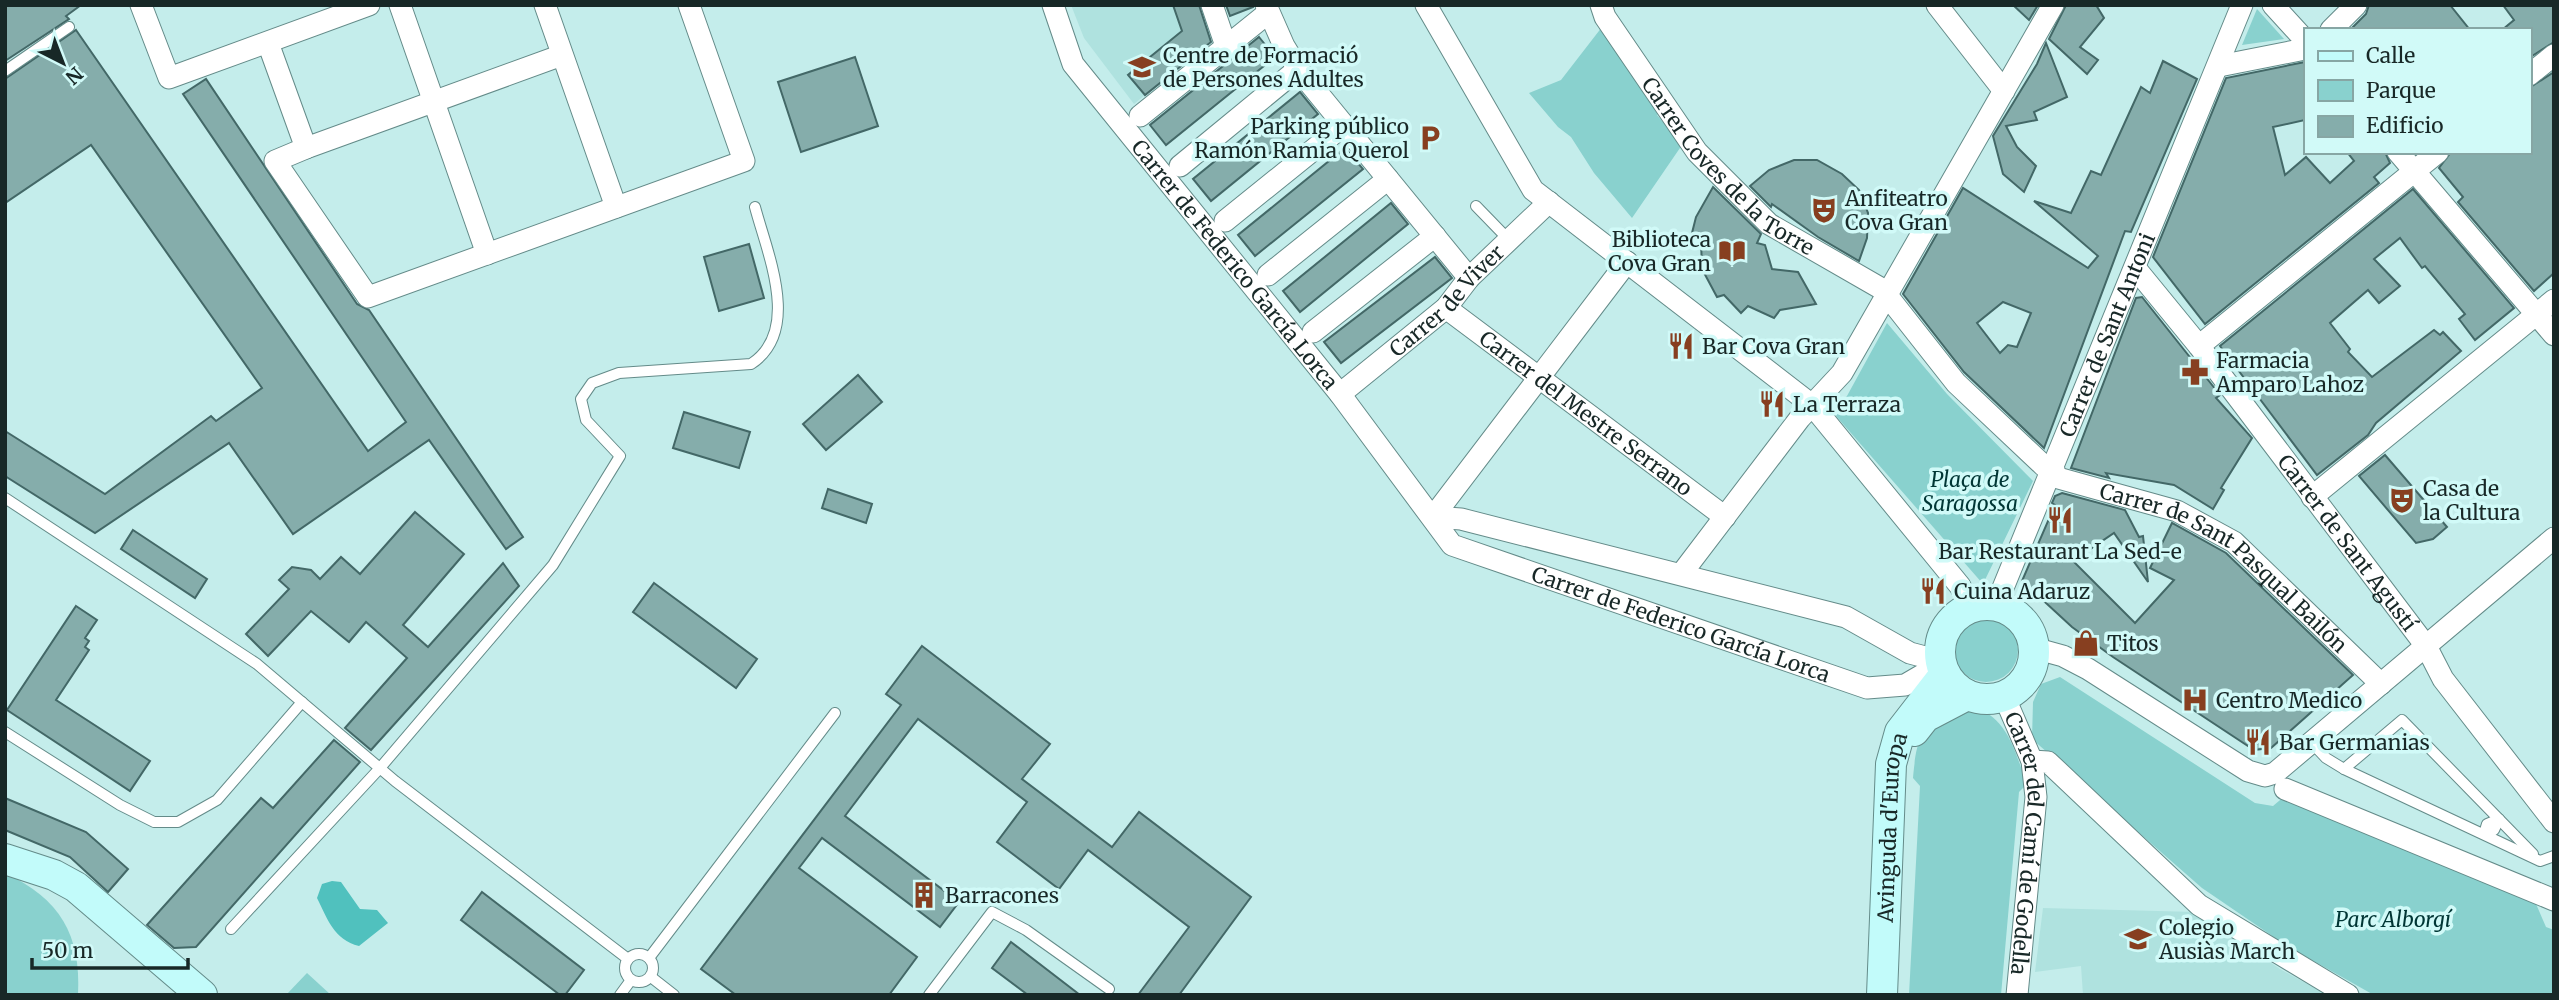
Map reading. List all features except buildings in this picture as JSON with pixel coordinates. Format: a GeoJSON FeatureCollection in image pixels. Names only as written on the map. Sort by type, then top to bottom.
{"type":"FeatureCollection","features":[{"type":"Feature","properties":{"kind":"street"},"geometry":{"type":"LineString","coordinates":[[141,5],[169,78],[369,5]]}},
{"type":"Feature","properties":{"kind":"street"},"geometry":{"type":"LineString","coordinates":[[400,5],[487,254]]}},
{"type":"Feature","properties":{"kind":"street"},"geometry":{"type":"LineString","coordinates":[[545,5],[616,207]]}},
{"type":"Feature","properties":{"kind":"street"},"geometry":{"type":"LineString","coordinates":[[562,55],[275,161],[368,297],[744,161],[690,5]]}},
{"type":"Feature","properties":{"kind":"street","name":"Carrer de Federico García Lorca"},"geometry":{"type":"LineString","coordinates":[[1053,5],[1073,64],[1340,394],[1452,545],[1867,688],[1905,685],[1942,666]]}},
{"type":"Feature","properties":{"kind":"street"},"geometry":{"type":"LineString","coordinates":[[1213,5],[1226,46]]}},
{"type":"Feature","properties":{"kind":"street"},"geometry":{"type":"LineString","coordinates":[[1426,5],[1533,190],[1812,405],[1960,586],[1984,606],[2022,620],[2034,648],[2033,663],[2027,677],[2017,689],[2004,696],[1979,699],[1967,695],[1942,666],[1943,634],[1950,622],[1984,606]]}},
{"type":"Feature","properties":{"kind":"street","name":"Carrer Coves de la Torre"},"geometry":{"type":"LineString","coordinates":[[1601,5],[1605,17],[1697,152],[1769,224],[1887,295]]}},
{"type":"Feature","properties":{"kind":"street"},"geometry":{"type":"LineString","coordinates":[[1937,5],[2004,91]]}},
{"type":"Feature","properties":{"kind":"street"},"geometry":{"type":"LineString","coordinates":[[1682,573],[1812,405],[1842,373],[2053,5]]}},
{"type":"Feature","properties":{"kind":"street","name":"Carrer de Sant Antoni"},"geometry":{"type":"LineString","coordinates":[[1984,606],[2053,473],[2242,5]]}},
{"type":"Feature","properties":{"kind":"street"},"geometry":{"type":"LineString","coordinates":[[2273,5],[2304,39]]}},
{"type":"Feature","properties":{"kind":"street"},"geometry":{"type":"LineString","coordinates":[[2333,28],[2356,5]]}},
{"type":"Feature","properties":{"kind":"street"},"geometry":{"type":"LineString","coordinates":[[1139,116],[1267,9],[1298,69],[1469,278]]}},
{"type":"Feature","properties":{"kind":"street"},"geometry":{"type":"LineString","coordinates":[[268,43],[306,148]]}},
{"type":"Feature","properties":{"kind":"street"},"geometry":{"type":"LineString","coordinates":[[2219,66],[2304,49]]}},
{"type":"Feature","properties":{"kind":"street"},"geometry":{"type":"LineString","coordinates":[[2531,73],[2554,55]]}},
{"type":"Feature","properties":{"kind":"street"},"geometry":{"type":"LineString","coordinates":[[1180,166],[1298,69]]}},
{"type":"Feature","properties":{"kind":"street"},"geometry":{"type":"LineString","coordinates":[[1225,221],[1344,125]]}},
{"type":"Feature","properties":{"kind":"street"},"geometry":{"type":"LineString","coordinates":[[2400,154],[2554,335]]}},
{"type":"Feature","properties":{"kind":"street"},"geometry":{"type":"LineString","coordinates":[[2199,346],[2436,154]]}},
{"type":"Feature","properties":{"kind":"street"},"geometry":{"type":"LineString","coordinates":[[1268,275],[1388,179]]}},
{"type":"Feature","properties":{"kind":"street","name":"Carrer de Viver"},"geometry":{"type":"LineString","coordinates":[[1340,394],[1446,308],[1469,278],[1549,202]]}},
{"type":"Feature","properties":{"kind":"street"},"geometry":{"type":"LineString","coordinates":[[1314,332],[1435,236]]}},
{"type":"Feature","properties":{"kind":"street"},"geometry":{"type":"LineString","coordinates":[[1433,517],[1627,262]]}},
{"type":"Feature","properties":{"kind":"street","name":"Carrer de Sant Agustí"},"geometry":{"type":"LineString","coordinates":[[2136,269],[2199,346],[2426,646],[2443,679],[2545,793],[2554,821]]}},
{"type":"Feature","properties":{"kind":"street"},"geometry":{"type":"LineString","coordinates":[[1887,295],[1956,383],[2053,473]]}},
{"type":"Feature","properties":{"kind":"street"},"geometry":{"type":"LineString","coordinates":[[2312,497],[2554,299]]}},
{"type":"Feature","properties":{"kind":"street","name":"Carrer del Mestre Serrano"},"geometry":{"type":"LineString","coordinates":[[1446,308],[1725,517]]}},
{"type":"Feature","properties":{"kind":"street","name":"Carrer de Sant Pasqual Bailón"},"geometry":{"type":"LineString","coordinates":[[2053,473],[2177,511],[2234,542],[2381,684]]}},
{"type":"Feature","properties":{"kind":"street","name":"Carrer de Federico García Lorca"},"geometry":{"type":"LineString","coordinates":[[1433,517],[1461,519],[1682,573],[1846,617],[1910,653],[1942,666]]}},
{"type":"Feature","properties":{"kind":"street"},"geometry":{"type":"LineString","coordinates":[[2034,648],[2063,656],[2088,668],[2248,771],[2265,776],[2275,773],[2554,538]]}},
{"type":"Feature","properties":{"kind":"street","name":"Avinguda d'Europa"},"geometry":{"type":"LineString","coordinates":[[1882,995],[1891,764],[1900,732],[1942,666]]}},
{"type":"Feature","properties":{"kind":"street","name":"Avinguda d'Europa"},"geometry":{"type":"LineString","coordinates":[[1893,995],[1901,766],[1910,738],[1925,716],[1967,695]]}},
{"type":"Feature","properties":{"kind":"street","name":"Carrer del Camí de Godella"},"geometry":{"type":"LineString","coordinates":[[2004,696],[2032,761],[2036,797],[2017,995]]}},
{"type":"Feature","properties":{"kind":"street"},"geometry":{"type":"LineString","coordinates":[[2032,761],[2048,762],[2199,905],[2348,995]]}},
{"type":"Feature","properties":{"kind":"street"},"geometry":{"type":"LineString","coordinates":[[2285,789],[2554,900]]}},
{"type":"Feature","properties":{"kind":"street"},"geometry":{"type":"LineString","coordinates":[[5,859],[54,875],[76,887],[202,995]]}},
{"type":"Feature","properties":{"kind":"lane"},"geometry":{"type":"LineString","coordinates":[[5,71],[69,27]]}},
{"type":"Feature","properties":{"kind":"lane"},"geometry":{"type":"LineString","coordinates":[[1476,205],[1509,240]]}},
{"type":"Feature","properties":{"kind":"lane"},"geometry":{"type":"LineString","coordinates":[[231,929],[380,768],[553,565],[620,456],[586,420],[581,399],[592,383],[619,373],[751,364],[766,354],[775,329],[779,302],[755,206]]}},
{"type":"Feature","properties":{"kind":"lane"},"geometry":{"type":"LineString","coordinates":[[5,498],[257,664],[380,768],[628,959]]}},
{"type":"Feature","properties":{"kind":"lane"},"geometry":{"type":"LineString","coordinates":[[5,732],[121,806],[154,822],[178,822],[217,800],[302,702]]}},
{"type":"Feature","properties":{"kind":"lane"},"geometry":{"type":"LineString","coordinates":[[649,958],[835,713]]}},
{"type":"Feature","properties":{"kind":"lane"},"geometry":{"type":"LineString","coordinates":[[2344,769],[2402,720],[2540,861]]}},
{"type":"Feature","properties":{"kind":"lane"},"geometry":{"type":"LineString","coordinates":[[2311,742],[2326,758],[2344,769],[2540,861],[2554,856]]}},
{"type":"Feature","properties":{"kind":"lane"},"geometry":{"type":"LineString","coordinates":[[2484,834],[2494,830],[2499,819]]}},
{"type":"Feature","properties":{"kind":"lane"},"geometry":{"type":"LineString","coordinates":[[929,995],[992,912],[1026,930],[1109,989]]}},
{"type":"Feature","properties":{"kind":"lane"},"geometry":{"type":"LineString","coordinates":[[631,980],[625,970],[628,959],[636,954],[649,958]]}},
{"type":"Feature","properties":{"kind":"lane"},"geometry":{"type":"LineString","coordinates":[[631,980],[644,982],[650,977],[653,969],[649,958]]}},
{"type":"Feature","properties":{"kind":"lane"},"geometry":{"type":"LineString","coordinates":[[650,977],[674,995]]}},
{"type":"Feature","properties":{"kind":"lane"},"geometry":{"type":"LineString","coordinates":[[620,995],[631,980]]}},
{"type":"Feature","properties":{"kind":"shaded area","name":"Centre de Formació de Persones Adultes"},"geometry":{"type":"Polygon","coordinates":[[[1071,5],[1202,5],[1213,39],[1134,104],[1084,38],[1071,5]]]}},
{"type":"Feature","properties":{"kind":"shaded area"},"geometry":{"type":"Polygon","coordinates":[[[341,882],[360,909],[377,910],[388,923],[359,946],[343,939],[337,933],[317,898],[322,884],[341,882]]]}},
{"type":"Feature","properties":{"kind":"shaded area","name":"Colegio Ausiàs March"},"geometry":{"type":"Polygon","coordinates":[[[2043,908],[2196,912],[2280,969],[2327,995],[2083,995],[2081,966],[2035,972],[2043,908]]]}},
{"type":"Feature","properties":{"kind":"green space"},"geometry":{"type":"Polygon","coordinates":[[[2257,9],[2284,39],[2242,45],[2257,9]]]}},
{"type":"Feature","properties":{"kind":"green space"},"geometry":{"type":"Polygon","coordinates":[[[1602,27],[1660,112],[1657,115],[1682,145],[1632,218],[1594,173],[1571,137],[1558,127],[1529,93],[1561,80],[1602,27]]]}},
{"type":"Feature","properties":{"kind":"green space","name":"Plaça de Saragossa"},"geometry":{"type":"Polygon","coordinates":[[[1887,323],[1947,394],[2033,481],[1983,584],[1836,416],[1887,323]]]}},
{"type":"Feature","properties":{"kind":"green space"},"geometry":{"type":"Polygon","coordinates":[[[1980,618],[1992,618],[2009,627],[2016,638],[2016,662],[2009,673],[1992,682],[1980,682],[1968,677],[1959,668],[1954,656],[1954,644],[1959,632],[1968,623],[1980,618]]]}},
{"type":"Feature","properties":{"kind":"green space","name":"Parc Alborgí"},"geometry":{"type":"Polygon","coordinates":[[[2060,677],[2255,803],[2273,806],[2286,795],[2533,897],[2546,927],[2554,930],[2554,995],[2372,994],[2287,946],[2202,888],[2032,739],[2033,702],[2041,684],[2060,677]]]}},
{"type":"Feature","properties":{"kind":"green space"},"geometry":{"type":"Polygon","coordinates":[[[1970,707],[1983,711],[2002,726],[2014,748],[2027,784],[2019,792],[2001,995],[1909,995],[1920,786],[1913,778],[1915,760],[1921,738],[1926,731],[1970,707]]]}},
{"type":"Feature","properties":{"kind":"green space"},"geometry":{"type":"Polygon","coordinates":[[[5,873],[40,894],[63,921],[76,954],[78,995],[5,995],[5,873]]]}},
{"type":"Feature","properties":{"kind":"green space"},"geometry":{"type":"Polygon","coordinates":[[[307,973],[331,995],[286,995],[307,973]]]}},
{"type":"Feature","properties":{"kind":"place","name":"Centre de Formació de Persones Adultes"},"geometry":{"type":"Point","coordinates":[1142,67]}},
{"type":"Feature","properties":{"kind":"place","name":"Parking público Ramón Ramia Querol"},"geometry":{"type":"Point","coordinates":[1430,138]}},
{"type":"Feature","properties":{"kind":"place","name":"Anfiteatro Cova Gran"},"geometry":{"type":"Point","coordinates":[1824,210]}},
{"type":"Feature","properties":{"kind":"place","name":"Biblioteca Cova Gran"},"geometry":{"type":"Point","coordinates":[1732,251]}},
{"type":"Feature","properties":{"kind":"place","name":"Bar Cova Gran"},"geometry":{"type":"Point","coordinates":[1681,346]}},
{"type":"Feature","properties":{"kind":"place","name":"Farmacia Amparo Lahoz"},"geometry":{"type":"Point","coordinates":[2195,372]}},
{"type":"Feature","properties":{"kind":"place","name":"La Terraza"},"geometry":{"type":"Point","coordinates":[1772,404]}},
{"type":"Feature","properties":{"kind":"place","name":"Casa de la Cultura"},"geometry":{"type":"Point","coordinates":[2402,500]}},
{"type":"Feature","properties":{"kind":"place","name":"Bar Restaurant La Sed-e"},"geometry":{"type":"Point","coordinates":[2060,520]}},
{"type":"Feature","properties":{"kind":"place","name":"Cuina Adaruz"},"geometry":{"type":"Point","coordinates":[1933,591]}},
{"type":"Feature","properties":{"kind":"place","name":"Titos"},"geometry":{"type":"Point","coordinates":[2086,643]}},
{"type":"Feature","properties":{"kind":"place","name":"Centro Medico"},"geometry":{"type":"Point","coordinates":[2195,700]}},
{"type":"Feature","properties":{"kind":"place","name":"Bar Germanias"},"geometry":{"type":"Point","coordinates":[2258,742]}},
{"type":"Feature","properties":{"kind":"place","name":"Barracones"},"geometry":{"type":"Point","coordinates":[924,895]}},
{"type":"Feature","properties":{"kind":"place","name":"Colegio Ausiàs March"},"geometry":{"type":"Point","coordinates":[2138,939]}}]}
